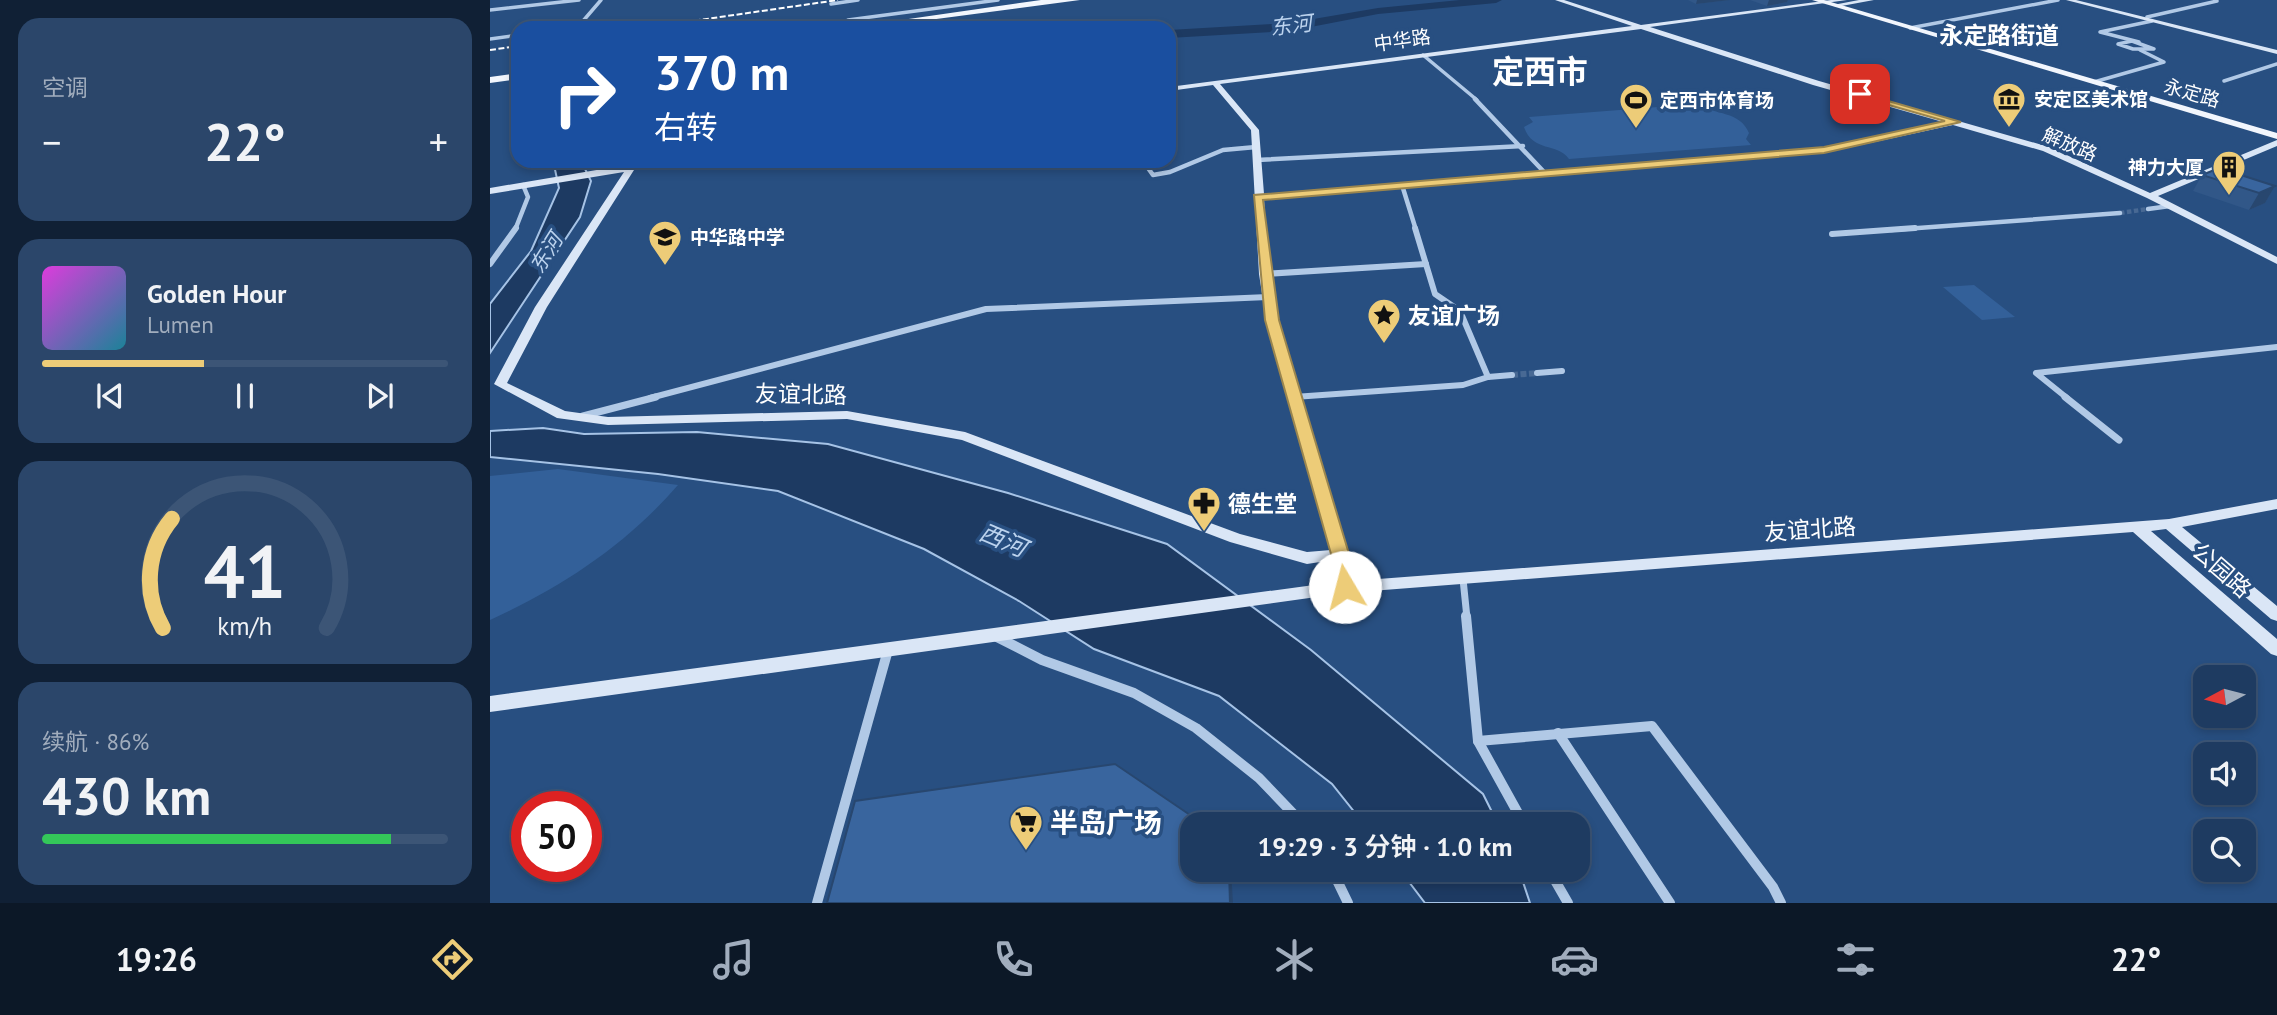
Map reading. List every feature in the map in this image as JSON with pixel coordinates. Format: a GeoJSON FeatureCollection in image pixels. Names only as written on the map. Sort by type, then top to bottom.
{"type":"FeatureCollection","features":[{"type":"Feature","properties":{"kind":"main road"},"geometry":{"type":"LineString","coordinates":[[879,21],[1056,0]]}},
{"type":"Feature","properties":{"kind":"main road"},"geometry":{"type":"LineString","coordinates":[[921,21],[1076,0]]}},
{"type":"Feature","properties":{"kind":"main road","name":"永定路"},"geometry":{"type":"LineString","coordinates":[[1825,3],[2277,136]]}},
{"type":"Feature","properties":{"kind":"main road"},"geometry":{"type":"LineString","coordinates":[[490,78],[511,75]]}},
{"type":"Feature","properties":{"kind":"street"},"geometry":{"type":"LineString","coordinates":[[490,9],[579,0]]}},
{"type":"Feature","properties":{"kind":"street"},"geometry":{"type":"LineString","coordinates":[[587,21],[601,0]]}},
{"type":"Feature","properties":{"kind":"street"},"geometry":{"type":"LineString","coordinates":[[831,4],[858,0]]}},
{"type":"Feature","properties":{"kind":"street"},"geometry":{"type":"LineString","coordinates":[[867,21],[998,0]]}},
{"type":"Feature","properties":{"kind":"street","name":"解放路"},"geometry":{"type":"LineString","coordinates":[[1558,0],[1816,83],[2046,149],[2150,196],[2277,261]]}},
{"type":"Feature","properties":{"kind":"street"},"geometry":{"type":"LineString","coordinates":[[1825,3],[1844,0]]}},
{"type":"Feature","properties":{"kind":"street"},"geometry":{"type":"LineString","coordinates":[[1825,3],[1871,0]]}},
{"type":"Feature","properties":{"kind":"street"},"geometry":{"type":"LineString","coordinates":[[1910,28],[2058,0]]}},
{"type":"Feature","properties":{"kind":"street"},"geometry":{"type":"LineString","coordinates":[[2069,0],[2149,19]]}},
{"type":"Feature","properties":{"kind":"street"},"geometry":{"type":"LineString","coordinates":[[2076,0],[2277,51]]}},
{"type":"Feature","properties":{"kind":"street"},"geometry":{"type":"LineString","coordinates":[[2140,50],[2154,47],[2100,32],[2217,1]]}},
{"type":"Feature","properties":{"kind":"street","name":"中华路"},"geometry":{"type":"LineString","coordinates":[[1176,88],[1825,3]]}},
{"type":"Feature","properties":{"kind":"street"},"geometry":{"type":"LineString","coordinates":[[963,5],[970,12]]}},
{"type":"Feature","properties":{"kind":"street"},"geometry":{"type":"LineString","coordinates":[[490,39],[511,36]]}},
{"type":"Feature","properties":{"kind":"street"},"geometry":{"type":"LineString","coordinates":[[2094,82],[2164,62],[2118,43],[2139,42]]}},
{"type":"Feature","properties":{"kind":"street"},"geometry":{"type":"LineString","coordinates":[[1423,55],[1453,79],[1523,146],[1545,173]]}},
{"type":"Feature","properties":{"kind":"street"},"geometry":{"type":"LineString","coordinates":[[2224,81],[2277,64]]}},
{"type":"Feature","properties":{"kind":"street"},"geometry":{"type":"LineString","coordinates":[[1215,83],[1253,125],[1268,298],[1340,554],[1345,587]]}},
{"type":"Feature","properties":{"kind":"street"},"geometry":{"type":"LineString","coordinates":[[1258,197],[1824,150],[1956,122]]}},
{"type":"Feature","properties":{"kind":"street"},"geometry":{"type":"LineString","coordinates":[[2150,196],[2277,143]]}},
{"type":"Feature","properties":{"kind":"street"},"geometry":{"type":"LineString","coordinates":[[1148,168],[1153,175],[1170,172],[1223,150],[1256,154],[1523,146]]}},
{"type":"Feature","properties":{"kind":"street"},"geometry":{"type":"LineString","coordinates":[[490,191],[624,168]]}},
{"type":"Feature","properties":{"kind":"street","name":"友谊北路"},"geometry":{"type":"LineString","coordinates":[[631,168],[541,307],[500,384],[562,415],[608,421],[847,415],[951,434],[1235,538],[1307,558],[1340,554]]}},
{"type":"Feature","properties":{"kind":"street"},"geometry":{"type":"LineString","coordinates":[[490,185],[529,183]]}},
{"type":"Feature","properties":{"kind":"street"},"geometry":{"type":"LineString","coordinates":[[490,264],[514,230],[528,197],[529,183]]}},
{"type":"Feature","properties":{"kind":"street"},"geometry":{"type":"LineString","coordinates":[[1402,185],[1435,294],[1460,310],[1488,377]]}},
{"type":"Feature","properties":{"kind":"street"},"geometry":{"type":"LineString","coordinates":[[2148,209],[2170,206]]}},
{"type":"Feature","properties":{"kind":"street"},"geometry":{"type":"LineString","coordinates":[[1832,234],[2120,213]]}},
{"type":"Feature","properties":{"kind":"street"},"geometry":{"type":"LineString","coordinates":[[1264,274],[1426,264]]}},
{"type":"Feature","properties":{"kind":"street"},"geometry":{"type":"LineString","coordinates":[[579,417],[986,309],[1268,298]]}},
{"type":"Feature","properties":{"kind":"street"},"geometry":{"type":"LineString","coordinates":[[2119,440],[2036,373],[2277,347]]}},
{"type":"Feature","properties":{"kind":"street"},"geometry":{"type":"LineString","coordinates":[[1538,373],[1562,371]]}},
{"type":"Feature","properties":{"kind":"street"},"geometry":{"type":"LineString","coordinates":[[1294,397],[1463,385],[1488,377],[1512,375]]}},
{"type":"Feature","properties":{"kind":"street","name":"友谊北路"},"geometry":{"type":"LineString","coordinates":[[490,704],[1345,587],[2136,526],[2169,523],[2277,504]]}},
{"type":"Feature","properties":{"kind":"street","name":"公园路"},"geometry":{"type":"LineString","coordinates":[[2169,523],[2277,615]]}},
{"type":"Feature","properties":{"kind":"street","name":"公园路"},"geometry":{"type":"LineString","coordinates":[[2136,526],[2277,649]]}},
{"type":"Feature","properties":{"kind":"street"},"geometry":{"type":"LineString","coordinates":[[1463,579],[1478,741],[1517,812]]}},
{"type":"Feature","properties":{"kind":"street"},"geometry":{"type":"LineString","coordinates":[[992,635],[1042,660],[1134,693],[1185,722],[1259,778],[1292,812]]}},
{"type":"Feature","properties":{"kind":"street"},"geometry":{"type":"LineString","coordinates":[[817,903],[888,649]]}},
{"type":"Feature","properties":{"kind":"street"},"geometry":{"type":"LineString","coordinates":[[1478,741],[1652,726],[1773,887],[1781,903]]}},
{"type":"Feature","properties":{"kind":"street"},"geometry":{"type":"LineString","coordinates":[[1558,733],[1670,903]]}},
{"type":"Feature","properties":{"kind":"street"},"geometry":{"type":"LineString","coordinates":[[1338,882],[1348,903]]}},
{"type":"Feature","properties":{"kind":"street"},"geometry":{"type":"LineString","coordinates":[[1556,882],[1568,903]]}},
{"type":"Feature","properties":{"kind":"shaded area","name":"定西市体育场"},"geometry":{"type":"Polygon","coordinates":[[[1697,104],[1740,121],[1749,133],[1746,139],[1751,145],[1569,159],[1558,150],[1533,141],[1524,127],[1533,122],[1529,117],[1697,104]]]}},
{"type":"Feature","properties":{"kind":"shaded area"},"geometry":{"type":"Polygon","coordinates":[[[1974,285],[2015,317],[1982,320],[1943,287],[1974,285]]]}},
{"type":"Feature","properties":{"kind":"shaded area"},"geometry":{"type":"Polygon","coordinates":[[[558,469],[678,485],[637,527],[592,563],[490,620],[490,476],[558,469]]]}},
{"type":"Feature","properties":{"kind":"water"},"geometry":{"type":"Polygon","coordinates":[[[555,168],[584,168],[591,181],[580,217],[490,353],[490,304],[531,251],[559,188],[555,168]]]}},
{"type":"Feature","properties":{"kind":"water","name":"西河"},"geometry":{"type":"Polygon","coordinates":[[[543,428],[584,434],[697,432],[828,444],[1008,493],[1167,544],[1311,650],[1483,794],[1492,812],[1354,812],[1332,784],[1219,696],[1094,649],[1019,601],[924,549],[778,491],[658,474],[490,457],[490,431],[543,428]]]}},
{"type":"Feature","properties":{"kind":"water"},"geometry":{"type":"Polygon","coordinates":[[[1409,882],[1523,882],[1530,903],[1425,903],[1409,882]]]}},
{"type":"Feature","properties":{"kind":"building"},"geometry":{"type":"Polygon","coordinates":[[[2219,168],[2275,186],[2259,193],[2202,175],[2219,168]]]}},
{"type":"Feature","properties":{"kind":"building","name":"半岛广场"},"geometry":{"type":"Polygon","coordinates":[[[1115,764],[1186,812],[1180,812],[1180,882],[1229,882],[1230,903],[827,903],[855,801],[1115,764]]]}},
{"type":"Feature","properties":{"kind":"waterway","name":"东河"},"geometry":{"type":"LineString","coordinates":[[1176,34],[1290,27],[1378,11],[1496,0]]}},
{"type":"Feature","properties":{"kind":"tunnel"},"geometry":{"type":"LineString","coordinates":[[2120,213],[2148,209]]}},
{"type":"Feature","properties":{"kind":"tunnel"},"geometry":{"type":"LineString","coordinates":[[1512,375],[1537,373]]}},
{"type":"Feature","properties":{"kind":"railway"},"geometry":{"type":"LineString","coordinates":[[692,21],[838,0]]}},
{"type":"Feature","properties":{"kind":"railway"},"geometry":{"type":"LineString","coordinates":[[490,50],[511,47]]}},
{"type":"Feature","properties":{"kind":"place","name":"安定区美术馆"},"geometry":{"type":"Point","coordinates":[2009,129]}},
{"type":"Feature","properties":{"kind":"place","name":"定西市体育场"},"geometry":{"type":"Point","coordinates":[1636,130]}},
{"type":"Feature","properties":{"kind":"place","name":"神力大厦"},"geometry":{"type":"Point","coordinates":[2229,197]}},
{"type":"Feature","properties":{"kind":"place","name":"中华路中学"},"geometry":{"type":"Point","coordinates":[665,267]}},
{"type":"Feature","properties":{"kind":"place","name":"友谊广场"},"geometry":{"type":"Point","coordinates":[1384,345]}},
{"type":"Feature","properties":{"kind":"place","name":"德生堂"},"geometry":{"type":"Point","coordinates":[1204,533]}},
{"type":"Feature","properties":{"kind":"place","name":"半岛广场"},"geometry":{"type":"Point","coordinates":[1026,852]}},
{"type":"Feature","properties":{"kind":"district","name":"永定路街道"},"geometry":{"type":"Point","coordinates":[1999,35]}},
{"type":"Feature","properties":{"kind":"district","name":"定西市"},"geometry":{"type":"Point","coordinates":[1540,71]}},
{"type":"Feature","properties":{"kind":"route"},"geometry":{"type":"LineString","coordinates":[[1345,587],[1340,554],[1272,320],[1265,284],[1258,197],[1824,150],[1956,122],[1860,94]]}}]}
